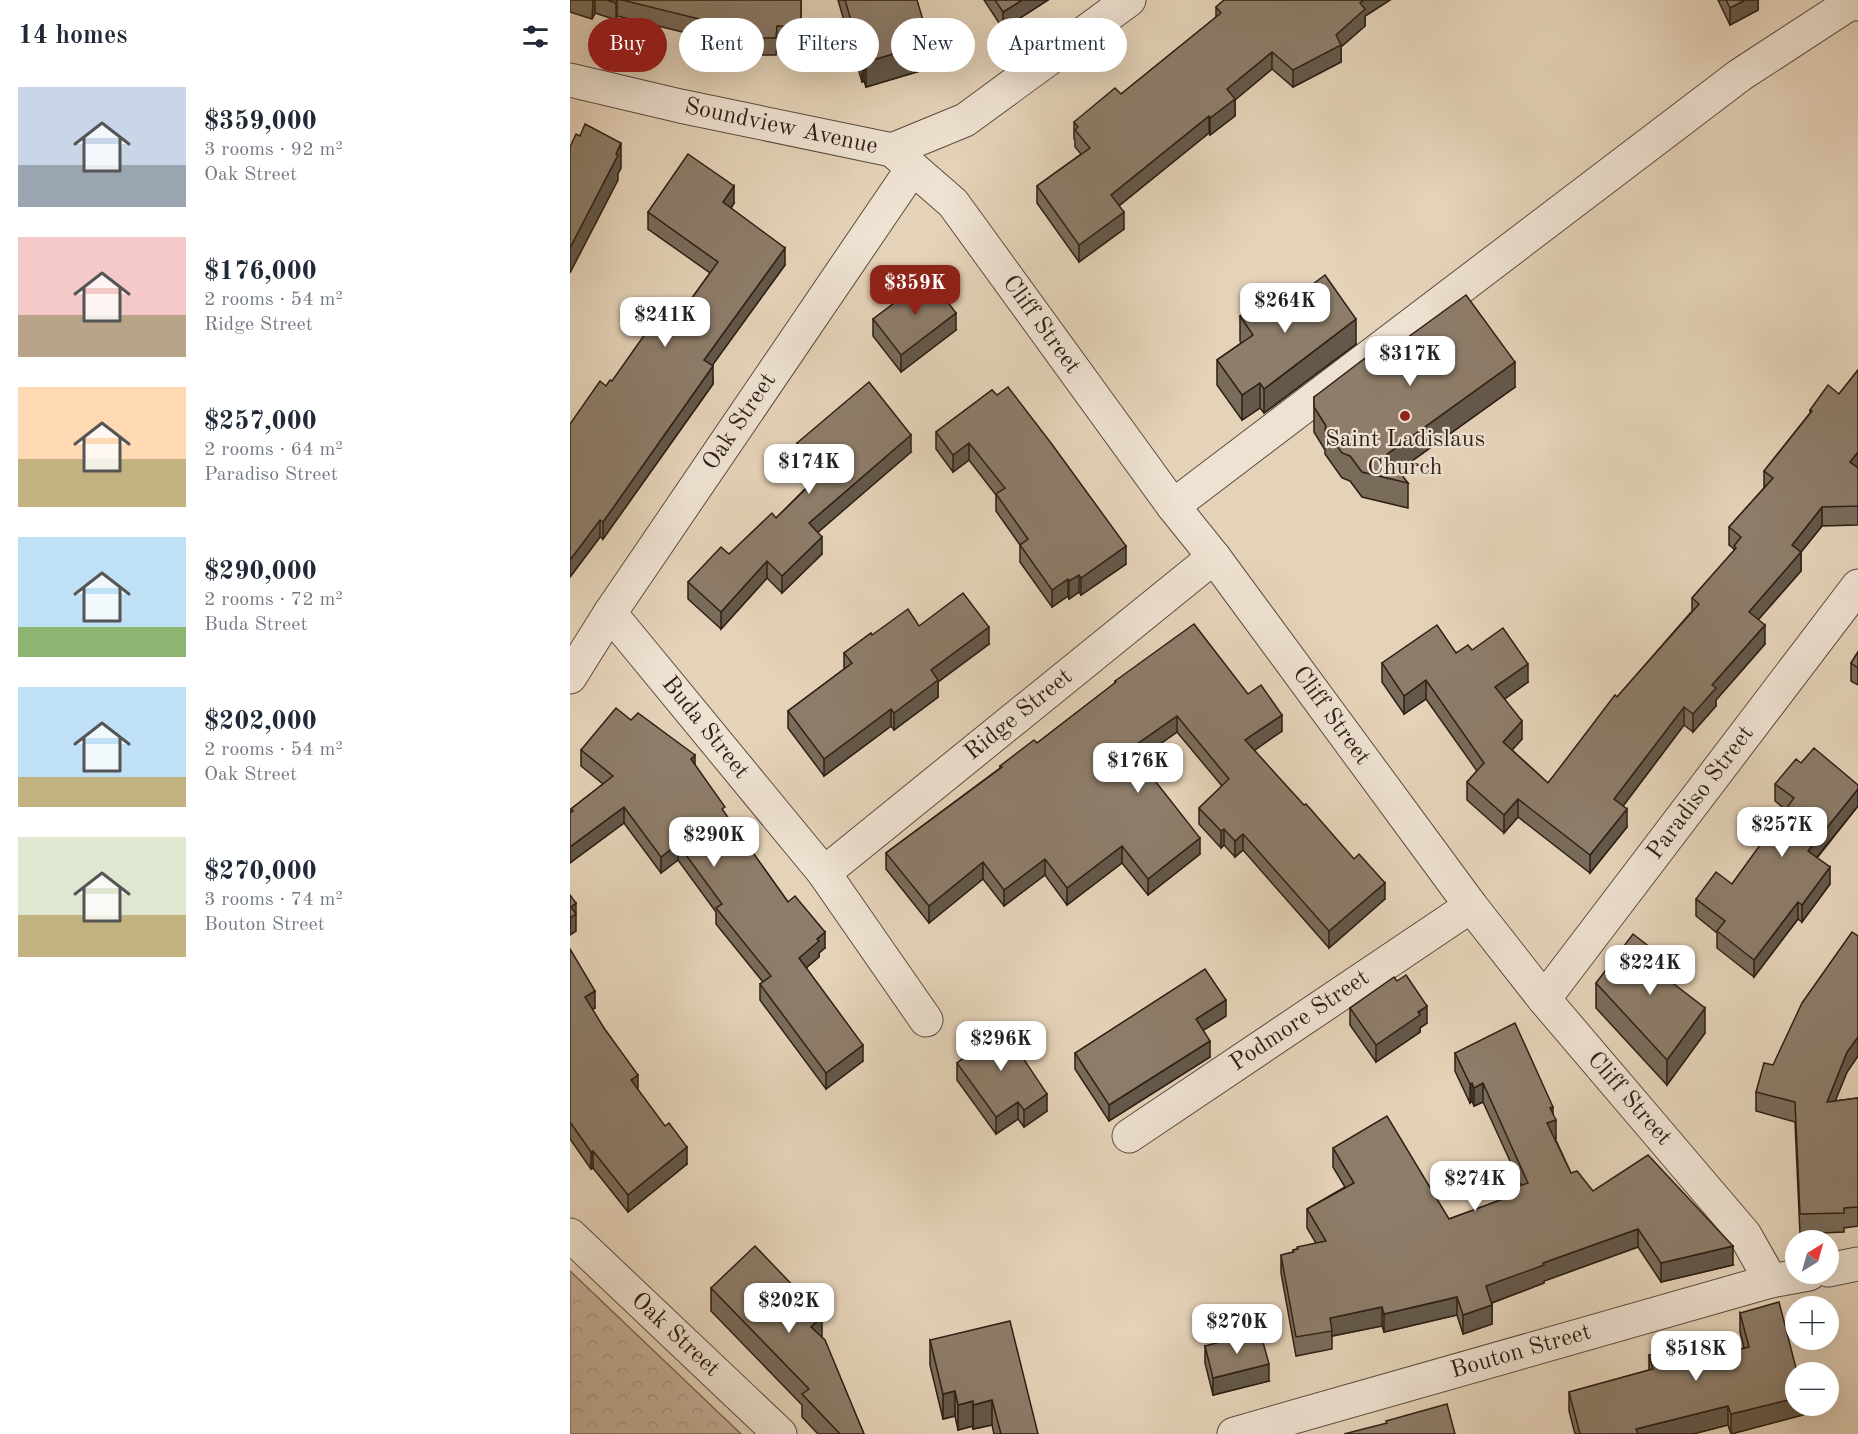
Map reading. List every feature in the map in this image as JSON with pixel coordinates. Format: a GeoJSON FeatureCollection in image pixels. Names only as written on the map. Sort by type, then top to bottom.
{"type":"FeatureCollection","features":[{"type":"Feature","properties":{"kind":"street","name":"Soundview Avenue"},"geometry":{"type":"LineString","coordinates":[[570,80],[902,160],[965,120],[1129,0]]}},
{"type":"Feature","properties":{"kind":"street"},"geometry":{"type":"LineString","coordinates":[[1173,506],[1740,75],[1849,4],[1858,4]]}},
{"type":"Feature","properties":{"kind":"street","name":"Cliff Street"},"geometry":{"type":"LineString","coordinates":[[902,160],[953,203],[1173,506],[1214,558],[1471,906],[1544,999],[1745,1235],[1771,1281]]}},
{"type":"Feature","properties":{"kind":"street","name":"Oak Street"},"geometry":{"type":"LineString","coordinates":[[570,677],[902,160]]}},
{"type":"Feature","properties":{"kind":"street","name":"Ridge Street"},"geometry":{"type":"LineString","coordinates":[[824,873],[1214,558]]}},
{"type":"Feature","properties":{"kind":"street","name":"Paradiso Street"},"geometry":{"type":"LineString","coordinates":[[1544,999],[1858,586]]}},
{"type":"Feature","properties":{"kind":"street","name":"Buda Street"},"geometry":{"type":"LineString","coordinates":[[610,613],[824,873],[926,1020]]}},
{"type":"Feature","properties":{"kind":"street","name":"Podmore Street"},"geometry":{"type":"LineString","coordinates":[[1129,1136],[1471,906]]}},
{"type":"Feature","properties":{"kind":"street","name":"Oak Street"},"geometry":{"type":"LineString","coordinates":[[570,1235],[780,1434]]}},
{"type":"Feature","properties":{"kind":"street"},"geometry":{"type":"LineString","coordinates":[[1839,1268],[1858,1264]]}},
{"type":"Feature","properties":{"kind":"street","name":"Bouton Street"},"geometry":{"type":"LineString","coordinates":[[1234,1434],[1785,1278]]}},
{"type":"Feature","properties":{"kind":"green space"},"geometry":{"type":"Polygon","coordinates":[[[570,1271],[741,1434],[570,1434],[570,1271]]]}},
{"type":"Feature","properties":{"kind":"building"},"geometry":{"type":"Polygon","coordinates":[[[622,0],[801,0],[801,18],[776,18],[776,38],[764,38],[764,18],[695,18],[622,0]]]}},
{"type":"Feature","properties":{"kind":"building"},"geometry":{"type":"Polygon","coordinates":[[[845,0],[917,0],[922,18],[891,18],[891,55],[879,58],[879,18],[850,18],[845,0]]]}},
{"type":"Feature","properties":{"kind":"building"},"geometry":{"type":"Polygon","coordinates":[[[995,0],[1022,0],[1003,12],[995,0]]]}},
{"type":"Feature","properties":{"kind":"building"},"geometry":{"type":"Polygon","coordinates":[[[1224,0],[1364,0],[1360,3],[1365,9],[1336,35],[1341,45],[1293,70],[1272,52],[1227,89],[1235,99],[1210,118],[1209,116],[1111,195],[1124,212],[1079,245],[1037,186],[1090,148],[1075,130],[1078,127],[1074,122],[1115,88],[1121,94],[1221,13],[1216,7],[1224,0]]]}},
{"type":"Feature","properties":{"kind":"building"},"geometry":{"type":"Polygon","coordinates":[[[1726,0],[1745,0],[1730,8],[1726,0]]]}},
{"type":"Feature","properties":{"kind":"building"},"geometry":{"type":"Polygon","coordinates":[[[585,124],[621,143],[616,154],[618,155],[570,248],[570,147],[576,134],[580,136],[585,124]]]}},
{"type":"Feature","properties":{"kind":"building"},"geometry":{"type":"Polygon","coordinates":[[[688,154],[734,186],[723,202],[785,248],[704,360],[713,366],[603,522],[600,520],[570,560],[570,424],[600,381],[606,386],[610,380],[612,381],[657,317],[671,327],[718,262],[648,212],[688,154]]]}},
{"type":"Feature","properties":{"kind":"building"},"geometry":{"type":"Polygon","coordinates":[[[1325,275],[1356,319],[1264,389],[1260,383],[1242,395],[1217,360],[1253,335],[1240,316],[1279,287],[1289,302],[1325,275]]]}},
{"type":"Feature","properties":{"kind":"building"},"geometry":{"type":"Polygon","coordinates":[[[929,277],[956,313],[901,355],[873,319],[929,277]]]}},
{"type":"Feature","properties":{"kind":"building","name":"Saint Ladislaus Church"},"geometry":{"type":"Polygon","coordinates":[[[1466,295],[1515,362],[1386,455],[1408,483],[1362,472],[1350,456],[1342,453],[1325,430],[1326,426],[1314,407],[1314,397],[1377,349],[1382,356],[1466,295]]]}},
{"type":"Feature","properties":{"kind":"building"},"geometry":{"type":"Polygon","coordinates":[[[1858,370],[1858,452],[1850,462],[1858,468],[1858,506],[1822,507],[1792,545],[1801,552],[1749,612],[1765,625],[1712,685],[1716,688],[1693,714],[1684,707],[1614,799],[1627,809],[1590,855],[1518,799],[1504,815],[1467,782],[1484,763],[1426,680],[1404,696],[1382,663],[1437,625],[1456,653],[1468,645],[1472,650],[1503,628],[1528,664],[1495,687],[1522,721],[1503,742],[1548,783],[1615,695],[1617,697],[1699,604],[1692,598],[1736,548],[1734,546],[1741,537],[1729,527],[1773,478],[1764,471],[1812,411],[1810,410],[1828,385],[1839,394],[1858,370]]]}},
{"type":"Feature","properties":{"kind":"building"},"geometry":{"type":"Polygon","coordinates":[[[869,382],[911,435],[809,523],[822,537],[782,576],[767,561],[721,612],[688,582],[721,547],[729,554],[772,513],[776,518],[822,473],[797,443],[869,382]]]}},
{"type":"Feature","properties":{"kind":"building"},"geometry":{"type":"Polygon","coordinates":[[[1008,387],[1126,546],[1081,578],[1079,575],[1069,581],[1068,579],[1052,590],[1020,545],[1028,539],[996,494],[1005,488],[969,443],[953,455],[936,432],[992,390],[997,395],[1008,387]]]}},
{"type":"Feature","properties":{"kind":"building"},"geometry":{"type":"Polygon","coordinates":[[[963,593],[989,627],[931,670],[938,680],[894,713],[891,709],[824,759],[788,711],[852,663],[844,653],[871,633],[872,635],[908,609],[919,626],[963,593]]]}},
{"type":"Feature","properties":{"kind":"building"},"geometry":{"type":"Polygon","coordinates":[[[1194,624],[1248,694],[1261,685],[1282,715],[1245,740],[1354,859],[1359,854],[1385,883],[1329,931],[1243,834],[1235,841],[1224,829],[1221,831],[1199,808],[1229,779],[1177,716],[1130,749],[1200,838],[1148,879],[1122,846],[1067,888],[1045,859],[1004,890],[983,862],[929,906],[886,853],[1002,767],[1000,766],[1034,740],[1037,743],[1115,681],[1194,624]]]}},
{"type":"Feature","properties":{"kind":"building"},"geometry":{"type":"Polygon","coordinates":[[[1858,652],[1858,668],[1851,663],[1858,652]]]}},
{"type":"Feature","properties":{"kind":"building"},"geometry":{"type":"Polygon","coordinates":[[[616,708],[631,720],[638,713],[695,755],[691,759],[725,807],[722,809],[788,902],[795,896],[825,932],[817,939],[819,941],[799,958],[863,1045],[826,1073],[760,984],[771,976],[716,908],[722,904],[678,844],[661,857],[624,807],[570,847],[570,813],[573,811],[571,809],[613,776],[581,750],[616,708]]]}},
{"type":"Feature","properties":{"kind":"building"},"geometry":{"type":"Polygon","coordinates":[[[1814,748],[1858,785],[1858,789],[1808,851],[1830,867],[1802,905],[1798,902],[1754,960],[1717,931],[1725,921],[1696,899],[1716,872],[1732,884],[1794,798],[1775,784],[1796,759],[1801,763],[1814,748]]]}},
{"type":"Feature","properties":{"kind":"building"},"geometry":{"type":"Polygon","coordinates":[[[570,895],[576,903],[571,907],[576,914],[570,918],[570,895]]]}},
{"type":"Feature","properties":{"kind":"building"},"geometry":{"type":"Polygon","coordinates":[[[1852,932],[1858,936],[1858,1037],[1847,1052],[1827,1102],[1858,1098],[1858,1207],[1844,1208],[1844,1213],[1800,1214],[1795,1102],[1756,1092],[1764,1063],[1773,1065],[1802,1003],[1852,932]]]}},
{"type":"Feature","properties":{"kind":"building"},"geometry":{"type":"Polygon","coordinates":[[[1633,934],[1669,962],[1661,974],[1705,1008],[1667,1060],[1596,983],[1633,934]]]}},
{"type":"Feature","properties":{"kind":"building"},"geometry":{"type":"Polygon","coordinates":[[[570,949],[595,991],[585,997],[638,1075],[631,1080],[665,1126],[669,1123],[687,1147],[628,1195],[593,1151],[591,1152],[570,1122],[570,949]]]}},
{"type":"Feature","properties":{"kind":"building"},"geometry":{"type":"Polygon","coordinates":[[[1205,969],[1226,1000],[1196,1019],[1210,1041],[1109,1105],[1075,1053],[1205,969]]]}},
{"type":"Feature","properties":{"kind":"building"},"geometry":{"type":"Polygon","coordinates":[[[1406,975],[1427,1006],[1418,1012],[1420,1015],[1376,1045],[1350,1008],[1394,977],[1397,981],[1406,975]]]}},
{"type":"Feature","properties":{"kind":"building"},"geometry":{"type":"Polygon","coordinates":[[[999,1022],[1047,1094],[1024,1110],[1018,1102],[996,1117],[957,1063],[975,1050],[970,1043],[999,1022]]]}},
{"type":"Feature","properties":{"kind":"building"},"geometry":{"type":"Polygon","coordinates":[[[1515,1023],[1553,1107],[1550,1108],[1556,1120],[1547,1123],[1571,1173],[1577,1171],[1593,1191],[1648,1155],[1733,1246],[1661,1263],[1638,1229],[1486,1286],[1492,1305],[1463,1315],[1457,1297],[1384,1314],[1382,1307],[1330,1318],[1332,1331],[1296,1337],[1281,1255],[1294,1252],[1293,1250],[1298,1249],[1297,1247],[1326,1241],[1307,1209],[1354,1183],[1333,1148],[1387,1116],[1449,1219],[1503,1199],[1501,1192],[1528,1183],[1483,1083],[1474,1088],[1472,1083],[1470,1084],[1455,1053],[1515,1023]]]}},
{"type":"Feature","properties":{"kind":"building"},"geometry":{"type":"Polygon","coordinates":[[[755,1246],[822,1316],[811,1327],[825,1340],[864,1434],[840,1434],[802,1394],[809,1389],[711,1288],[755,1246]]]}},
{"type":"Feature","properties":{"kind":"building"},"geometry":{"type":"Polygon","coordinates":[[[1779,1302],[1785,1325],[1785,1350],[1791,1350],[1794,1362],[1785,1362],[1785,1401],[1731,1414],[1728,1406],[1636,1429],[1638,1434],[1580,1434],[1569,1392],[1653,1369],[1649,1355],[1688,1345],[1692,1361],[1749,1347],[1740,1313],[1779,1302]]]}},
{"type":"Feature","properties":{"kind":"building"},"geometry":{"type":"Polygon","coordinates":[[[1010,1321],[1038,1434],[1001,1434],[992,1400],[973,1405],[973,1401],[958,1405],[955,1391],[943,1394],[930,1340],[1010,1321]]]}},
{"type":"Feature","properties":{"kind":"building"},"geometry":{"type":"Polygon","coordinates":[[[1260,1331],[1269,1364],[1213,1378],[1205,1346],[1260,1331]]]}},
{"type":"Feature","properties":{"kind":"building"},"geometry":{"type":"Polygon","coordinates":[[[1447,1404],[1455,1434],[1344,1434],[1387,1423],[1386,1421],[1447,1404]]]}},
{"type":"Feature","properties":{"kind":"place","name":"Saint Ladislaus Church"},"geometry":{"type":"Point","coordinates":[1405,416]}}]}
